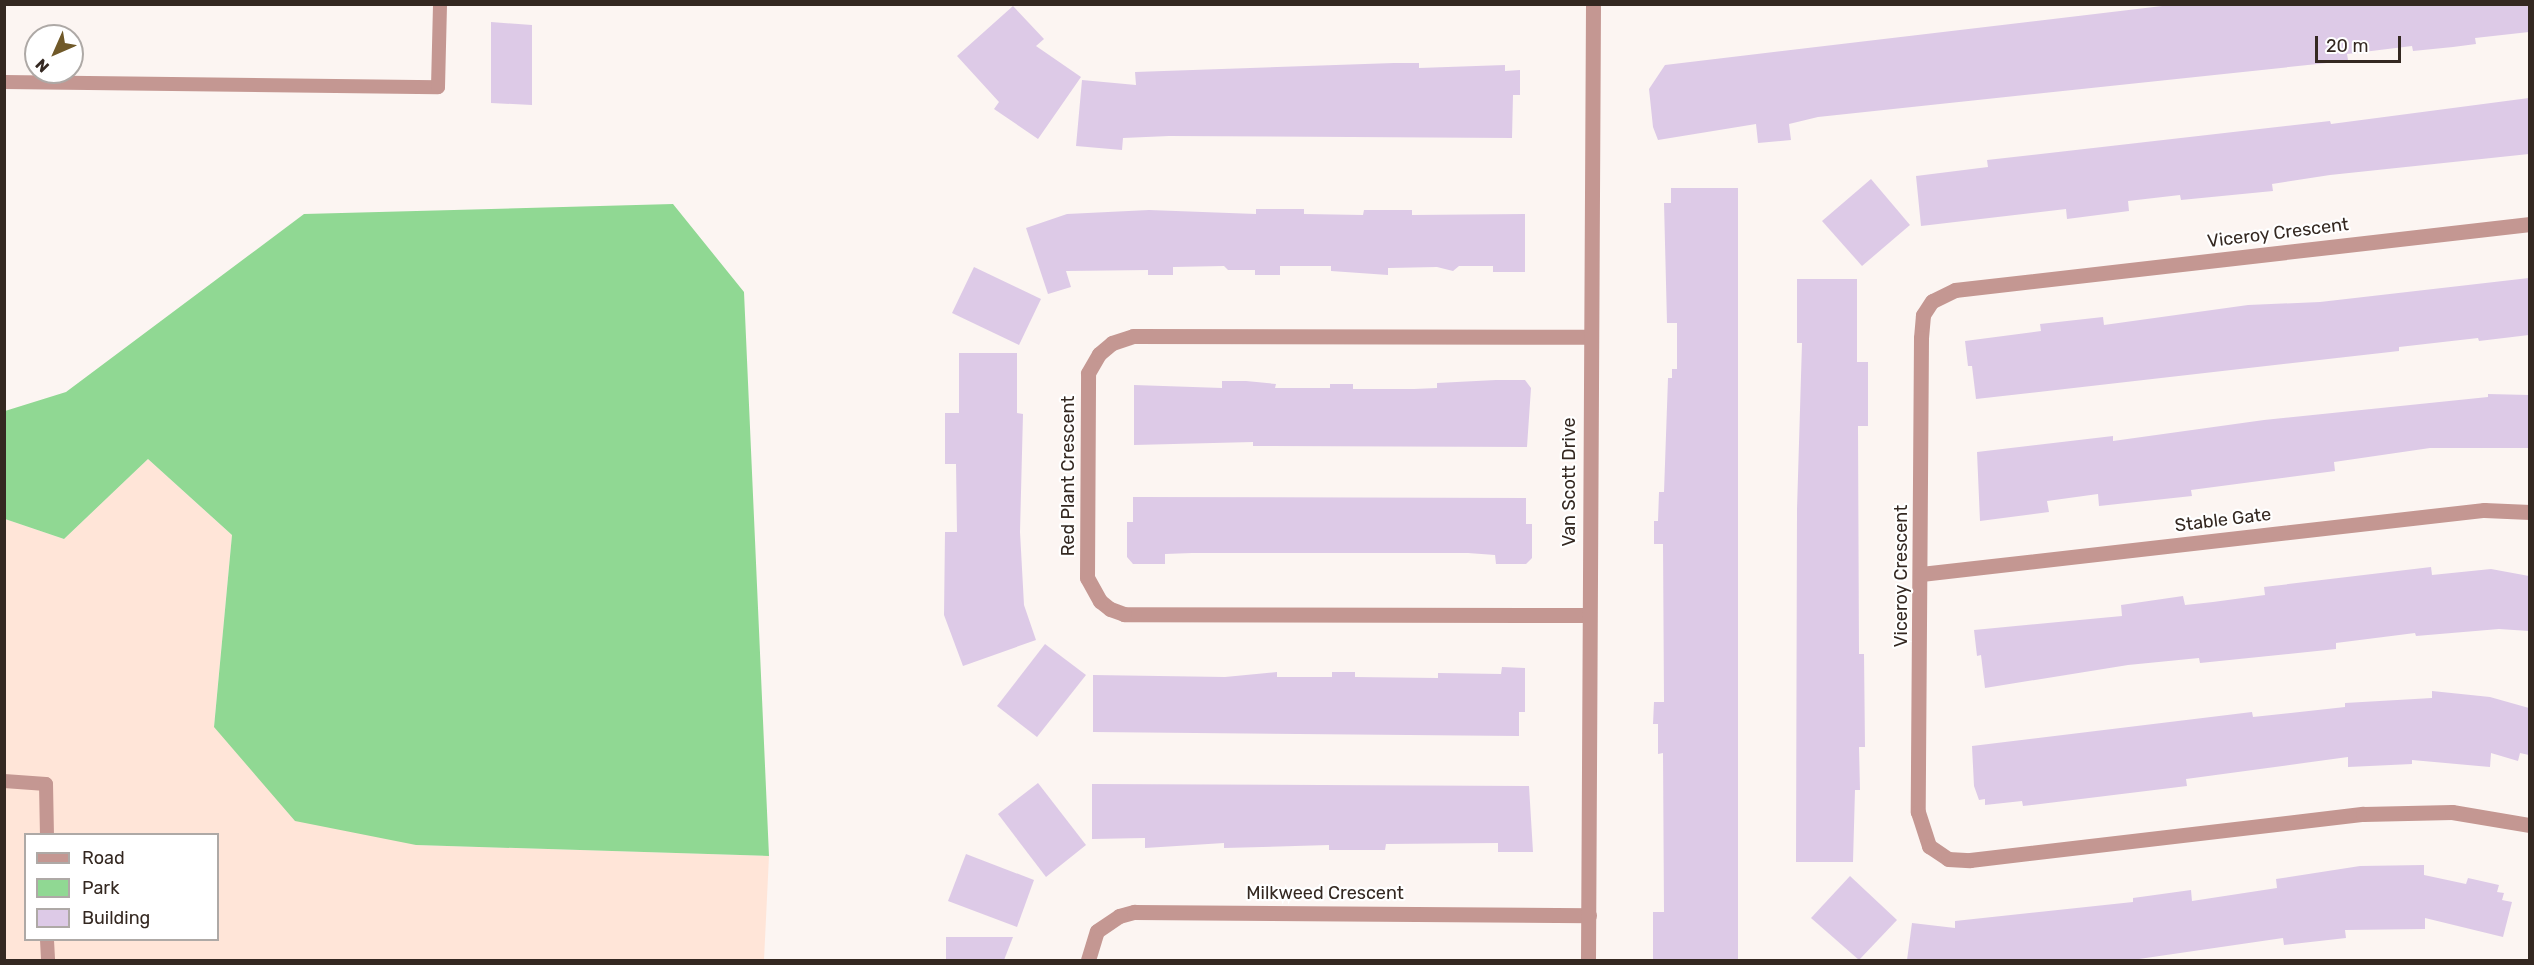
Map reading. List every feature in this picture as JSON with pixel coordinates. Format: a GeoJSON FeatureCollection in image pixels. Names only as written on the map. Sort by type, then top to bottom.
{"type":"FeatureCollection","features":[{"type":"Feature","properties":{"kind":"street","name":"Van Scott Drive"},"geometry":{"type":"LineString","coordinates":[[1588,960],[1593,4]]}},
{"type":"Feature","properties":{"kind":"street","name":"Viceroy Crescent"},"geometry":{"type":"LineString","coordinates":[[2529,224],[1955,290],[1932,301],[1923,315],[1920,338],[1921,574],[1918,812],[1929,846],[1948,859],[1970,860],[2403,812],[2452,812],[2529,825]]}},
{"type":"Feature","properties":{"kind":"street","name":"Red Plant Crescent"},"geometry":{"type":"LineString","coordinates":[[1589,615],[1124,614],[1110,609],[1100,601],[1087,578],[1088,373],[1098,354],[1133,336],[1590,337]]}},
{"type":"Feature","properties":{"kind":"street","name":"Stable Gate"},"geometry":{"type":"LineString","coordinates":[[1921,574],[2484,510],[2529,512]]}},
{"type":"Feature","properties":{"kind":"street","name":"Milkweed Crescent"},"geometry":{"type":"LineString","coordinates":[[1088,960],[1097,931],[1119,916],[1134,912],[1589,915]]}},
{"type":"Feature","properties":{"kind":"lane"},"geometry":{"type":"LineString","coordinates":[[4,82],[438,87],[440,4]]}},
{"type":"Feature","properties":{"kind":"lane"},"geometry":{"type":"LineString","coordinates":[[4,781],[46,784],[46,833]]}},
{"type":"Feature","properties":{"kind":"lane"},"geometry":{"type":"LineString","coordinates":[[47,941],[48,960]]}},
{"type":"Feature","properties":{"kind":"shaded area"},"geometry":{"type":"Polygon","coordinates":[[[148,459],[232,535],[214,726],[416,845],[769,856],[764,960],[5,960],[5,519],[64,539],[148,459]]]}},
{"type":"Feature","properties":{"kind":"green space"},"geometry":{"type":"Polygon","coordinates":[[[673,204],[744,292],[769,856],[416,845],[295,821],[214,727],[232,535],[148,459],[64,539],[5,519],[5,411],[66,392],[304,214],[673,204]]]}},
{"type":"Feature","properties":{"kind":"building"},"geometry":{"type":"Polygon","coordinates":[[[2179,4],[2529,4],[2529,32],[2475,38],[2476,44],[2453,47],[2413,51],[2412,46],[2347,54],[2348,60],[2327,63],[1818,117],[1789,124],[1791,140],[1758,143],[1756,124],[1658,140],[1653,127],[1649,89],[1665,65],[2179,4]]]}},
{"type":"Feature","properties":{"kind":"building"},"geometry":{"type":"Polygon","coordinates":[[[1013,6],[1044,39],[1036,46],[1081,77],[1038,139],[994,109],[999,102],[957,56],[1013,6]]]}},
{"type":"Feature","properties":{"kind":"building"},"geometry":{"type":"Polygon","coordinates":[[[491,22],[532,25],[532,105],[491,103],[491,22]]]}},
{"type":"Feature","properties":{"kind":"building"},"geometry":{"type":"Polygon","coordinates":[[[1419,63],[1419,68],[1505,65],[1505,71],[1520,70],[1520,95],[1513,95],[1512,138],[1169,136],[1123,138],[1122,150],[1076,146],[1082,80],[1136,85],[1135,72],[1419,63]]]}},
{"type":"Feature","properties":{"kind":"building"},"geometry":{"type":"Polygon","coordinates":[[[2529,98],[2529,154],[2330,175],[2272,184],[2273,191],[2181,200],[2180,195],[2128,201],[2129,211],[2067,219],[2066,209],[1921,226],[1916,176],[1988,167],[1987,160],[2330,121],[2331,124],[2529,98]]]}},
{"type":"Feature","properties":{"kind":"building"},"geometry":{"type":"Polygon","coordinates":[[[1871,179],[1910,225],[1862,266],[1822,221],[1871,179]]]}},
{"type":"Feature","properties":{"kind":"building"},"geometry":{"type":"Polygon","coordinates":[[[1671,188],[1738,188],[1738,960],[1653,960],[1653,912],[1664,912],[1663,753],[1658,754],[1658,724],[1653,724],[1654,702],[1664,702],[1663,544],[1654,544],[1654,521],[1658,521],[1659,492],[1664,492],[1668,378],[1672,378],[1672,369],[1677,369],[1677,323],[1667,323],[1664,203],[1671,203],[1671,188]]]}},
{"type":"Feature","properties":{"kind":"building"},"geometry":{"type":"Polygon","coordinates":[[[1256,209],[1304,209],[1304,214],[1363,215],[1364,210],[1412,210],[1412,215],[1525,214],[1525,272],[1493,272],[1493,266],[1459,266],[1453,271],[1437,267],[1388,268],[1388,275],[1331,271],[1331,266],[1280,266],[1280,275],[1255,275],[1255,270],[1228,270],[1224,266],[1173,267],[1173,275],[1148,275],[1148,270],[1066,271],[1071,287],[1048,294],[1026,228],[1067,214],[1149,210],[1256,214],[1256,209]]]}},
{"type":"Feature","properties":{"kind":"building"},"geometry":{"type":"Polygon","coordinates":[[[974,267],[1041,299],[1019,345],[952,313],[974,267]]]}},
{"type":"Feature","properties":{"kind":"building"},"geometry":{"type":"Polygon","coordinates":[[[2529,278],[2529,335],[2399,347],[2399,351],[1976,399],[1972,366],[1968,366],[1965,341],[2041,331],[2040,324],[2103,317],[2104,325],[2248,305],[2320,302],[2529,278]]]}},
{"type":"Feature","properties":{"kind":"building"},"geometry":{"type":"Polygon","coordinates":[[[1797,279],[1857,279],[1857,362],[1868,362],[1868,426],[1858,426],[1859,654],[1864,654],[1865,747],[1859,747],[1860,790],[1855,790],[1853,862],[1796,862],[1797,509],[1802,343],[1797,343],[1797,279]]]}},
{"type":"Feature","properties":{"kind":"building"},"geometry":{"type":"Polygon","coordinates":[[[959,353],[1017,353],[1017,413],[1023,414],[1020,532],[1024,605],[1036,640],[963,666],[944,615],[945,532],[957,532],[956,464],[945,464],[945,413],[959,413],[959,353]]]}},
{"type":"Feature","properties":{"kind":"building"},"geometry":{"type":"Polygon","coordinates":[[[1525,380],[1531,388],[1527,447],[1253,446],[1253,442],[1134,445],[1134,385],[1222,388],[1222,381],[1246,381],[1276,384],[1275,388],[1330,388],[1330,384],[1353,384],[1353,389],[1414,389],[1437,388],[1437,383],[1525,380]]]}},
{"type":"Feature","properties":{"kind":"building"},"geometry":{"type":"Polygon","coordinates":[[[2488,394],[2529,395],[2529,448],[2430,448],[2334,462],[2335,471],[2191,490],[2192,496],[2099,506],[2098,494],[2047,501],[2049,512],[1980,521],[1977,452],[2113,436],[2113,441],[2264,420],[2488,397],[2488,394]]]}},
{"type":"Feature","properties":{"kind":"building"},"geometry":{"type":"Polygon","coordinates":[[[1133,497],[1526,498],[1526,524],[1532,524],[1532,558],[1526,564],[1496,564],[1495,555],[1468,553],[1192,553],[1165,554],[1165,564],[1133,564],[1127,557],[1127,522],[1133,522],[1133,497]]]}},
{"type":"Feature","properties":{"kind":"building"},"geometry":{"type":"Polygon","coordinates":[[[2431,567],[2432,575],[2491,569],[2529,576],[2529,631],[2499,629],[2416,636],[2415,633],[2336,643],[2336,649],[2200,663],[2199,658],[2128,665],[1985,688],[1981,655],[1977,656],[1974,630],[2122,616],[2121,605],[2183,596],[2185,605],[2213,602],[2265,595],[2264,587],[2431,567]]]}},
{"type":"Feature","properties":{"kind":"building"},"geometry":{"type":"Polygon","coordinates":[[[1045,644],[1086,675],[1037,737],[997,706],[1045,644]]]}},
{"type":"Feature","properties":{"kind":"building"},"geometry":{"type":"Polygon","coordinates":[[[1502,667],[1525,668],[1525,712],[1519,712],[1519,736],[1093,732],[1093,675],[1225,677],[1277,672],[1277,677],[1332,677],[1332,672],[1355,672],[1355,677],[1438,678],[1438,673],[1501,674],[1502,667]]]}},
{"type":"Feature","properties":{"kind":"building"},"geometry":{"type":"Polygon","coordinates":[[[2432,691],[2490,697],[2529,708],[2529,755],[2520,753],[2518,761],[2491,753],[2490,767],[2412,760],[2412,764],[2348,767],[2348,757],[2186,779],[2187,786],[2023,806],[2022,801],[1985,805],[1985,799],[1979,800],[1974,786],[1972,746],[2252,712],[2253,717],[2345,707],[2345,703],[2432,698],[2432,691]]]}},
{"type":"Feature","properties":{"kind":"building"},"geometry":{"type":"Polygon","coordinates":[[[1038,783],[1086,845],[1046,877],[998,814],[1038,783]]]}},
{"type":"Feature","properties":{"kind":"building"},"geometry":{"type":"Polygon","coordinates":[[[1092,784],[1529,786],[1533,852],[1498,852],[1498,843],[1386,844],[1385,850],[1329,850],[1329,845],[1224,848],[1224,843],[1145,848],[1145,838],[1092,839],[1092,784]]]}},
{"type":"Feature","properties":{"kind":"building"},"geometry":{"type":"Polygon","coordinates":[[[966,854],[1034,880],[1017,927],[948,901],[966,854]]]}},
{"type":"Feature","properties":{"kind":"building"},"geometry":{"type":"Polygon","coordinates":[[[2424,865],[2424,875],[2466,884],[2468,878],[2499,885],[2497,892],[2504,893],[2502,900],[2512,902],[2503,937],[2425,918],[2425,929],[2345,930],[2346,938],[2284,945],[2283,938],[2132,960],[1907,960],[1912,923],[1955,928],[1955,921],[2133,902],[2133,898],[2191,890],[2192,901],[2277,888],[2276,879],[2360,866],[2424,865]]]}},
{"type":"Feature","properties":{"kind":"building"},"geometry":{"type":"Polygon","coordinates":[[[1850,876],[1897,920],[1859,960],[1811,918],[1850,876]]]}},
{"type":"Feature","properties":{"kind":"building"},"geometry":{"type":"Polygon","coordinates":[[[946,937],[1013,937],[1004,960],[946,960],[946,937]]]}}]}
